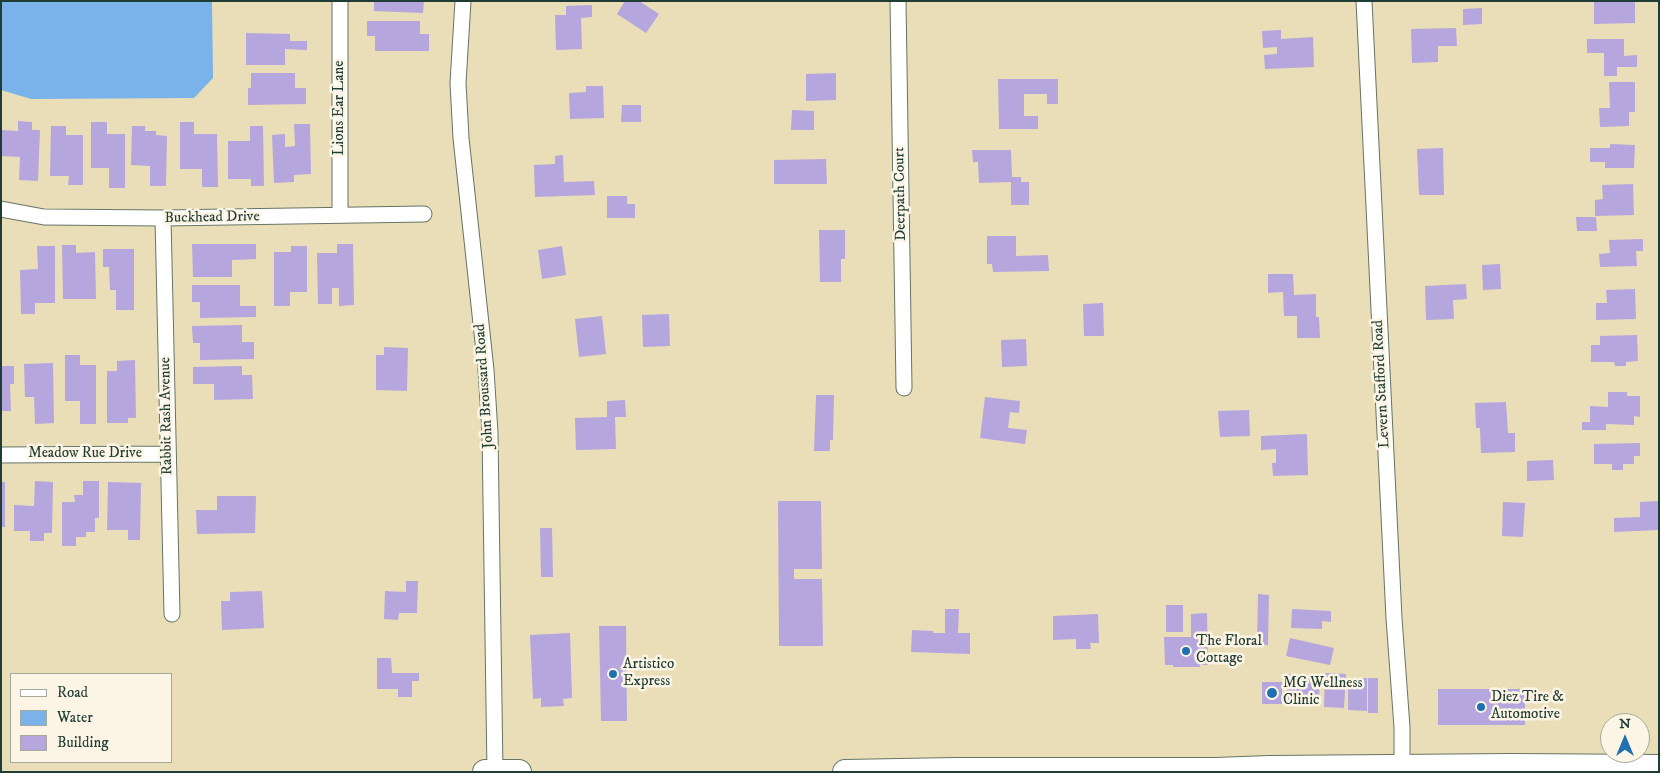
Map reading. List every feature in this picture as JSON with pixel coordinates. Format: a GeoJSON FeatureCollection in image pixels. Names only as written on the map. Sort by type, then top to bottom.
{"type":"FeatureCollection","features":[{"type":"Feature","properties":{"kind":"main road"},"geometry":{"type":"LineString","coordinates":[[845,772],[1659,767]]}},
{"type":"Feature","properties":{"kind":"main road"},"geometry":{"type":"LineString","coordinates":[[485,772],[520,772]]}},
{"type":"Feature","properties":{"kind":"street","name":"Lions Ear Lane"},"geometry":{"type":"LineString","coordinates":[[340,1],[340,216]]}},
{"type":"Feature","properties":{"kind":"street","name":"John Broussard Road"},"geometry":{"type":"LineString","coordinates":[[463,1],[458,83],[461,138],[486,370],[490,433],[495,772]]}},
{"type":"Feature","properties":{"kind":"street","name":"Deerpath Court"},"geometry":{"type":"LineString","coordinates":[[898,1],[904,388]]}},
{"type":"Feature","properties":{"kind":"street","name":"Levern Stafford Road"},"geometry":{"type":"LineString","coordinates":[[1364,1],[1394,627],[1402,727],[1401,769]]}},
{"type":"Feature","properties":{"kind":"street","name":"Buckhead Drive"},"geometry":{"type":"LineString","coordinates":[[1,209],[44,217],[163,218],[424,214]]}},
{"type":"Feature","properties":{"kind":"street","name":"Rabbit Rash Avenue"},"geometry":{"type":"LineString","coordinates":[[163,218],[172,614]]}},
{"type":"Feature","properties":{"kind":"street","name":"Meadow Rue Drive"},"geometry":{"type":"LineString","coordinates":[[1,455],[168,454]]}},
{"type":"Feature","properties":{"kind":"water"},"geometry":{"type":"Polygon","coordinates":[[[1,1],[212,1],[213,78],[194,98],[31,99],[1,90],[1,1]]]}},
{"type":"Feature","properties":{"kind":"building"},"geometry":{"type":"Polygon","coordinates":[[[374,1],[424,1],[423,13],[374,11],[374,1]]]}},
{"type":"Feature","properties":{"kind":"building"},"geometry":{"type":"Polygon","coordinates":[[[625,1],[639,1],[659,14],[646,33],[617,14],[625,1]]]}},
{"type":"Feature","properties":{"kind":"building"},"geometry":{"type":"Polygon","coordinates":[[[1594,1],[1635,1],[1635,23],[1594,24],[1594,1]]]}},
{"type":"Feature","properties":{"kind":"building"},"geometry":{"type":"Polygon","coordinates":[[[592,5],[592,17],[581,18],[582,49],[556,50],[555,15],[566,15],[566,6],[592,5]]]}},
{"type":"Feature","properties":{"kind":"building"},"geometry":{"type":"Polygon","coordinates":[[[1482,8],[1482,24],[1463,25],[1463,9],[1482,8]]]}},
{"type":"Feature","properties":{"kind":"building"},"geometry":{"type":"Polygon","coordinates":[[[367,21],[420,21],[420,34],[429,34],[429,51],[375,51],[375,36],[367,36],[367,21]]]}},
{"type":"Feature","properties":{"kind":"building"},"geometry":{"type":"Polygon","coordinates":[[[1456,28],[1457,46],[1438,46],[1438,62],[1412,63],[1411,29],[1456,28]]]}},
{"type":"Feature","properties":{"kind":"building"},"geometry":{"type":"Polygon","coordinates":[[[1281,30],[1281,39],[1313,37],[1314,67],[1265,69],[1264,55],[1277,54],[1277,47],[1263,48],[1262,31],[1281,30]]]}},
{"type":"Feature","properties":{"kind":"building"},"geometry":{"type":"Polygon","coordinates":[[[246,33],[290,34],[290,41],[307,41],[307,50],[285,49],[285,65],[246,65],[246,33]]]}},
{"type":"Feature","properties":{"kind":"building"},"geometry":{"type":"Polygon","coordinates":[[[1587,39],[1624,39],[1624,56],[1637,55],[1637,67],[1617,67],[1617,76],[1604,76],[1604,53],[1587,53],[1587,39]]]}},
{"type":"Feature","properties":{"kind":"building"},"geometry":{"type":"Polygon","coordinates":[[[251,73],[295,73],[295,88],[306,88],[306,104],[248,105],[248,88],[251,88],[251,73]]]}},
{"type":"Feature","properties":{"kind":"building"},"geometry":{"type":"Polygon","coordinates":[[[836,73],[836,100],[806,101],[806,74],[836,73]]]}},
{"type":"Feature","properties":{"kind":"building"},"geometry":{"type":"Polygon","coordinates":[[[998,79],[1058,79],[1058,104],[1047,104],[1047,94],[1024,94],[1024,116],[1038,116],[1038,129],[999,129],[998,79]]]}},
{"type":"Feature","properties":{"kind":"building"},"geometry":{"type":"Polygon","coordinates":[[[1609,82],[1635,82],[1635,112],[1629,112],[1629,126],[1600,127],[1599,108],[1610,108],[1609,82]]]}},
{"type":"Feature","properties":{"kind":"building"},"geometry":{"type":"Polygon","coordinates":[[[586,86],[603,86],[604,118],[570,119],[569,93],[586,92],[586,86]]]}},
{"type":"Feature","properties":{"kind":"building"},"geometry":{"type":"Polygon","coordinates":[[[622,105],[641,105],[641,122],[621,122],[622,105]]]}},
{"type":"Feature","properties":{"kind":"building"},"geometry":{"type":"Polygon","coordinates":[[[792,110],[814,111],[814,130],[791,130],[792,110]]]}},
{"type":"Feature","properties":{"kind":"building"},"geometry":{"type":"Polygon","coordinates":[[[18,121],[32,122],[32,130],[40,130],[38,181],[19,180],[20,157],[1,156],[1,130],[18,131],[18,121]]]}},
{"type":"Feature","properties":{"kind":"building"},"geometry":{"type":"Polygon","coordinates":[[[91,122],[107,122],[107,134],[125,134],[125,188],[109,188],[109,168],[91,168],[91,122]]]}},
{"type":"Feature","properties":{"kind":"building"},"geometry":{"type":"Polygon","coordinates":[[[180,122],[194,122],[194,134],[217,134],[218,187],[202,187],[202,169],[180,169],[180,122]]]}},
{"type":"Feature","properties":{"kind":"building"},"geometry":{"type":"Polygon","coordinates":[[[294,124],[310,124],[311,174],[294,175],[294,182],[274,183],[272,135],[285,134],[285,147],[295,146],[294,124]]]}},
{"type":"Feature","properties":{"kind":"building"},"geometry":{"type":"Polygon","coordinates":[[[51,126],[66,126],[66,135],[83,135],[83,185],[68,185],[69,176],[50,176],[51,126]]]}},
{"type":"Feature","properties":{"kind":"building"},"geometry":{"type":"Polygon","coordinates":[[[132,126],[145,126],[145,131],[156,131],[156,135],[167,136],[166,186],[150,186],[150,166],[131,165],[132,126]]]}},
{"type":"Feature","properties":{"kind":"building"},"geometry":{"type":"Polygon","coordinates":[[[250,126],[263,126],[264,186],[251,186],[251,179],[228,179],[228,141],[250,141],[250,126]]]}},
{"type":"Feature","properties":{"kind":"building"},"geometry":{"type":"Polygon","coordinates":[[[1610,144],[1635,145],[1634,168],[1605,168],[1605,162],[1590,162],[1590,148],[1610,148],[1610,144]]]}},
{"type":"Feature","properties":{"kind":"building"},"geometry":{"type":"Polygon","coordinates":[[[1443,148],[1444,195],[1419,195],[1417,149],[1443,148]]]}},
{"type":"Feature","properties":{"kind":"building"},"geometry":{"type":"Polygon","coordinates":[[[972,150],[1011,150],[1012,177],[1021,177],[1021,182],[1029,182],[1029,205],[1011,205],[1011,182],[979,183],[978,162],[973,162],[972,150]]]}},
{"type":"Feature","properties":{"kind":"building"},"geometry":{"type":"Polygon","coordinates":[[[563,155],[564,182],[594,181],[595,195],[535,197],[534,165],[555,164],[555,156],[563,155]]]}},
{"type":"Feature","properties":{"kind":"building"},"geometry":{"type":"Polygon","coordinates":[[[826,159],[827,184],[774,184],[774,160],[826,159]]]}},
{"type":"Feature","properties":{"kind":"building"},"geometry":{"type":"Polygon","coordinates":[[[1633,184],[1634,215],[1595,216],[1595,200],[1603,199],[1602,185],[1633,184]]]}},
{"type":"Feature","properties":{"kind":"building"},"geometry":{"type":"Polygon","coordinates":[[[607,196],[627,196],[627,204],[635,204],[635,218],[607,218],[607,196]]]}},
{"type":"Feature","properties":{"kind":"building"},"geometry":{"type":"Polygon","coordinates":[[[1576,217],[1596,217],[1597,231],[1577,231],[1576,217]]]}},
{"type":"Feature","properties":{"kind":"building"},"geometry":{"type":"Polygon","coordinates":[[[819,230],[845,230],[845,259],[841,259],[841,282],[820,282],[819,230]]]}},
{"type":"Feature","properties":{"kind":"building"},"geometry":{"type":"Polygon","coordinates":[[[987,236],[1016,236],[1016,256],[1048,255],[1049,271],[993,272],[992,264],[987,264],[987,236]]]}},
{"type":"Feature","properties":{"kind":"building"},"geometry":{"type":"Polygon","coordinates":[[[1643,239],[1643,251],[1636,251],[1637,266],[1600,267],[1599,254],[1610,253],[1609,240],[1643,239]]]}},
{"type":"Feature","properties":{"kind":"building"},"geometry":{"type":"Polygon","coordinates":[[[192,244],[256,244],[256,259],[232,260],[232,277],[193,277],[192,244]]]}},
{"type":"Feature","properties":{"kind":"building"},"geometry":{"type":"Polygon","coordinates":[[[337,244],[353,244],[354,305],[339,306],[339,288],[332,288],[332,304],[318,304],[317,253],[337,253],[337,244]]]}},
{"type":"Feature","properties":{"kind":"building"},"geometry":{"type":"Polygon","coordinates":[[[62,245],[76,245],[76,253],[95,252],[96,299],[63,299],[62,245]]]}},
{"type":"Feature","properties":{"kind":"building"},"geometry":{"type":"Polygon","coordinates":[[[37,246],[55,246],[55,303],[35,303],[35,314],[21,314],[20,270],[38,269],[37,246]]]}},
{"type":"Feature","properties":{"kind":"building"},"geometry":{"type":"Polygon","coordinates":[[[291,246],[307,246],[307,292],[290,292],[290,306],[274,306],[274,252],[291,252],[291,246]]]}},
{"type":"Feature","properties":{"kind":"building"},"geometry":{"type":"Polygon","coordinates":[[[562,246],[566,275],[542,279],[538,250],[562,246]]]}},
{"type":"Feature","properties":{"kind":"building"},"geometry":{"type":"Polygon","coordinates":[[[103,249],[134,249],[134,310],[116,310],[116,290],[110,290],[109,267],[103,267],[103,249]]]}},
{"type":"Feature","properties":{"kind":"building"},"geometry":{"type":"Polygon","coordinates":[[[1500,264],[1501,289],[1483,290],[1482,265],[1500,264]]]}},
{"type":"Feature","properties":{"kind":"building"},"geometry":{"type":"Polygon","coordinates":[[[1268,274],[1293,274],[1294,295],[1316,294],[1316,317],[1319,317],[1320,338],[1297,338],[1297,316],[1284,316],[1283,292],[1268,293],[1268,274]]]}},
{"type":"Feature","properties":{"kind":"building"},"geometry":{"type":"Polygon","coordinates":[[[1466,284],[1467,299],[1453,300],[1454,319],[1426,320],[1425,286],[1466,284]]]}},
{"type":"Feature","properties":{"kind":"building"},"geometry":{"type":"Polygon","coordinates":[[[192,285],[240,285],[240,306],[256,306],[256,317],[200,318],[200,302],[192,302],[192,285]]]}},
{"type":"Feature","properties":{"kind":"building"},"geometry":{"type":"Polygon","coordinates":[[[1635,289],[1636,319],[1596,320],[1596,303],[1607,303],[1606,290],[1635,289]]]}},
{"type":"Feature","properties":{"kind":"building"},"geometry":{"type":"Polygon","coordinates":[[[1103,303],[1104,336],[1084,336],[1083,304],[1103,303]]]}},
{"type":"Feature","properties":{"kind":"building"},"geometry":{"type":"Polygon","coordinates":[[[669,314],[670,346],[643,347],[642,315],[669,314]]]}},
{"type":"Feature","properties":{"kind":"building"},"geometry":{"type":"Polygon","coordinates":[[[602,316],[606,354],[579,357],[575,319],[602,316]]]}},
{"type":"Feature","properties":{"kind":"building"},"geometry":{"type":"Polygon","coordinates":[[[242,325],[242,342],[254,342],[254,359],[200,360],[200,343],[193,343],[192,326],[242,325]]]}},
{"type":"Feature","properties":{"kind":"building"},"geometry":{"type":"Polygon","coordinates":[[[1637,335],[1638,361],[1626,362],[1626,366],[1615,366],[1614,362],[1591,362],[1591,345],[1600,345],[1600,336],[1637,335]]]}},
{"type":"Feature","properties":{"kind":"building"},"geometry":{"type":"Polygon","coordinates":[[[1026,339],[1027,366],[1002,367],[1001,340],[1026,339]]]}},
{"type":"Feature","properties":{"kind":"building"},"geometry":{"type":"Polygon","coordinates":[[[384,347],[408,348],[407,391],[376,390],[376,355],[384,355],[384,347]]]}},
{"type":"Feature","properties":{"kind":"building"},"geometry":{"type":"Polygon","coordinates":[[[65,355],[80,355],[80,365],[96,365],[96,424],[80,424],[80,401],[65,401],[65,355]]]}},
{"type":"Feature","properties":{"kind":"building"},"geometry":{"type":"Polygon","coordinates":[[[135,360],[136,418],[128,418],[128,423],[107,423],[107,371],[117,371],[117,361],[135,360]]]}},
{"type":"Feature","properties":{"kind":"building"},"geometry":{"type":"Polygon","coordinates":[[[53,363],[54,423],[35,424],[34,397],[25,397],[24,364],[53,363]]]}},
{"type":"Feature","properties":{"kind":"building"},"geometry":{"type":"Polygon","coordinates":[[[1,366],[14,366],[14,384],[10,384],[11,411],[1,411],[1,366]]]}},
{"type":"Feature","properties":{"kind":"building"},"geometry":{"type":"Polygon","coordinates":[[[242,366],[242,375],[252,375],[253,399],[214,400],[214,384],[193,384],[193,367],[242,366]]]}},
{"type":"Feature","properties":{"kind":"building"},"geometry":{"type":"Polygon","coordinates":[[[1608,392],[1627,392],[1627,396],[1640,396],[1640,417],[1634,416],[1634,425],[1606,424],[1606,430],[1582,430],[1582,422],[1590,422],[1590,406],[1608,407],[1608,392]]]}},
{"type":"Feature","properties":{"kind":"building"},"geometry":{"type":"Polygon","coordinates":[[[816,395],[834,395],[833,440],[830,440],[830,451],[814,451],[816,395]]]}},
{"type":"Feature","properties":{"kind":"building"},"geometry":{"type":"Polygon","coordinates":[[[985,397],[1020,401],[1019,413],[1010,412],[1008,428],[1027,430],[1025,444],[980,438],[985,397]]]}},
{"type":"Feature","properties":{"kind":"building"},"geometry":{"type":"Polygon","coordinates":[[[625,400],[626,417],[615,417],[616,449],[576,450],[575,418],[607,417],[607,401],[625,400]]]}},
{"type":"Feature","properties":{"kind":"building"},"geometry":{"type":"Polygon","coordinates":[[[1506,402],[1508,433],[1515,433],[1515,452],[1481,453],[1480,428],[1476,428],[1475,403],[1506,402]]]}},
{"type":"Feature","properties":{"kind":"building"},"geometry":{"type":"Polygon","coordinates":[[[1249,410],[1250,436],[1220,437],[1218,411],[1249,410]]]}},
{"type":"Feature","properties":{"kind":"building"},"geometry":{"type":"Polygon","coordinates":[[[1307,434],[1308,475],[1273,476],[1272,463],[1276,463],[1276,449],[1261,450],[1261,436],[1307,434]]]}},
{"type":"Feature","properties":{"kind":"building"},"geometry":{"type":"Polygon","coordinates":[[[1640,443],[1640,456],[1634,456],[1634,464],[1623,464],[1623,470],[1612,470],[1612,464],[1594,464],[1594,444],[1640,443]]]}},
{"type":"Feature","properties":{"kind":"building"},"geometry":{"type":"Polygon","coordinates":[[[1553,460],[1554,480],[1527,481],[1527,461],[1553,460]]]}},
{"type":"Feature","properties":{"kind":"building"},"geometry":{"type":"Polygon","coordinates":[[[35,481],[53,482],[52,533],[44,533],[44,541],[30,541],[30,531],[14,531],[14,505],[34,506],[35,481]]]}},
{"type":"Feature","properties":{"kind":"building"},"geometry":{"type":"Polygon","coordinates":[[[83,481],[99,481],[99,518],[95,518],[95,532],[86,532],[86,537],[76,537],[76,546],[62,546],[62,502],[75,502],[74,495],[83,495],[83,481]]]}},
{"type":"Feature","properties":{"kind":"building"},"geometry":{"type":"Polygon","coordinates":[[[1,482],[5,482],[5,527],[1,527],[1,482]]]}},
{"type":"Feature","properties":{"kind":"building"},"geometry":{"type":"Polygon","coordinates":[[[108,482],[141,483],[140,540],[128,540],[128,530],[107,530],[108,482]]]}},
{"type":"Feature","properties":{"kind":"building"},"geometry":{"type":"Polygon","coordinates":[[[217,496],[256,496],[255,533],[197,534],[196,510],[217,510],[217,496]]]}},
{"type":"Feature","properties":{"kind":"building"},"geometry":{"type":"Polygon","coordinates":[[[778,501],[821,501],[822,569],[794,569],[794,579],[822,579],[823,646],[779,646],[778,501]]]}},
{"type":"Feature","properties":{"kind":"building"},"geometry":{"type":"Polygon","coordinates":[[[1659,501],[1659,530],[1614,532],[1614,518],[1640,517],[1640,502],[1659,501]]]}},
{"type":"Feature","properties":{"kind":"building"},"geometry":{"type":"Polygon","coordinates":[[[1503,502],[1525,503],[1523,537],[1502,536],[1503,502]]]}},
{"type":"Feature","properties":{"kind":"building"},"geometry":{"type":"Polygon","coordinates":[[[540,528],[552,528],[553,577],[541,577],[540,528]]]}},
{"type":"Feature","properties":{"kind":"building"},"geometry":{"type":"Polygon","coordinates":[[[406,581],[418,581],[417,613],[399,613],[398,620],[384,619],[385,591],[406,592],[406,581]]]}},
{"type":"Feature","properties":{"kind":"building"},"geometry":{"type":"Polygon","coordinates":[[[262,591],[264,628],[222,630],[221,601],[230,601],[230,592],[262,591]]]}},
{"type":"Feature","properties":{"kind":"building"},"geometry":{"type":"Polygon","coordinates":[[[1258,594],[1269,595],[1268,645],[1257,645],[1258,594]]]}},
{"type":"Feature","properties":{"kind":"building"},"geometry":{"type":"Polygon","coordinates":[[[1166,605],[1183,605],[1183,632],[1166,632],[1166,605]]]}},
{"type":"Feature","properties":{"kind":"building"},"geometry":{"type":"Polygon","coordinates":[[[945,609],[959,609],[958,633],[970,633],[970,654],[911,652],[912,630],[945,633],[945,609]]]}},
{"type":"Feature","properties":{"kind":"building"},"geometry":{"type":"Polygon","coordinates":[[[1292,609],[1331,611],[1331,622],[1322,621],[1322,629],[1291,628],[1292,609]]]}},
{"type":"Feature","properties":{"kind":"building","name":"The Floral Cottage"},"geometry":{"type":"Polygon","coordinates":[[[1207,613],[1208,665],[1200,665],[1200,667],[1173,667],[1173,665],[1165,665],[1164,637],[1191,637],[1191,614],[1207,613]]]}},
{"type":"Feature","properties":{"kind":"building"},"geometry":{"type":"Polygon","coordinates":[[[1098,614],[1099,643],[1090,643],[1091,649],[1076,649],[1076,639],[1053,640],[1053,616],[1098,614]]]}},
{"type":"Feature","properties":{"kind":"building","name":"Artistico Express"},"geometry":{"type":"Polygon","coordinates":[[[599,626],[626,626],[627,721],[601,721],[599,626]]]}},
{"type":"Feature","properties":{"kind":"building"},"geometry":{"type":"Polygon","coordinates":[[[570,633],[572,698],[563,699],[564,706],[541,707],[541,698],[533,699],[530,635],[570,633]]]}},
{"type":"Feature","properties":{"kind":"building"},"geometry":{"type":"Polygon","coordinates":[[[1290,638],[1334,648],[1330,665],[1286,656],[1290,638]]]}},
{"type":"Feature","properties":{"kind":"building"},"geometry":{"type":"Polygon","coordinates":[[[377,658],[391,658],[392,673],[419,673],[419,681],[412,681],[412,697],[398,697],[398,689],[377,689],[377,658]]]}},
{"type":"Feature","properties":{"kind":"building"},"geometry":{"type":"Polygon","coordinates":[[[1325,673],[1346,674],[1344,708],[1324,707],[1325,673]]]}},
{"type":"Feature","properties":{"kind":"building"},"geometry":{"type":"Polygon","coordinates":[[[1287,674],[1320,676],[1319,703],[1286,701],[1287,674]]]}},
{"type":"Feature","properties":{"kind":"building"},"geometry":{"type":"Polygon","coordinates":[[[1348,678],[1367,678],[1367,711],[1348,710],[1348,678]]]}},
{"type":"Feature","properties":{"kind":"building"},"geometry":{"type":"Polygon","coordinates":[[[1368,678],[1378,678],[1378,713],[1368,713],[1368,678]]]}},
{"type":"Feature","properties":{"kind":"building","name":"MG Wellness Clinic"},"geometry":{"type":"Polygon","coordinates":[[[1262,682],[1282,682],[1282,704],[1262,704],[1262,682]]]}},
{"type":"Feature","properties":{"kind":"building","name":"Diez Tire & Automotive"},"geometry":{"type":"Polygon","coordinates":[[[1438,689],[1525,689],[1525,725],[1438,725],[1438,689]]]}},
{"type":"Feature","properties":{"kind":"place","name":"The Floral Cottage"},"geometry":{"type":"Point","coordinates":[1186,651]}},
{"type":"Feature","properties":{"kind":"place","name":"Artistico Express"},"geometry":{"type":"Point","coordinates":[613,674]}},
{"type":"Feature","properties":{"kind":"place","name":"MG Wellness Clinic"},"geometry":{"type":"Point","coordinates":[1272,693]}},
{"type":"Feature","properties":{"kind":"place","name":"Diez Tire & Automotive"},"geometry":{"type":"Point","coordinates":[1481,707]}}]}
